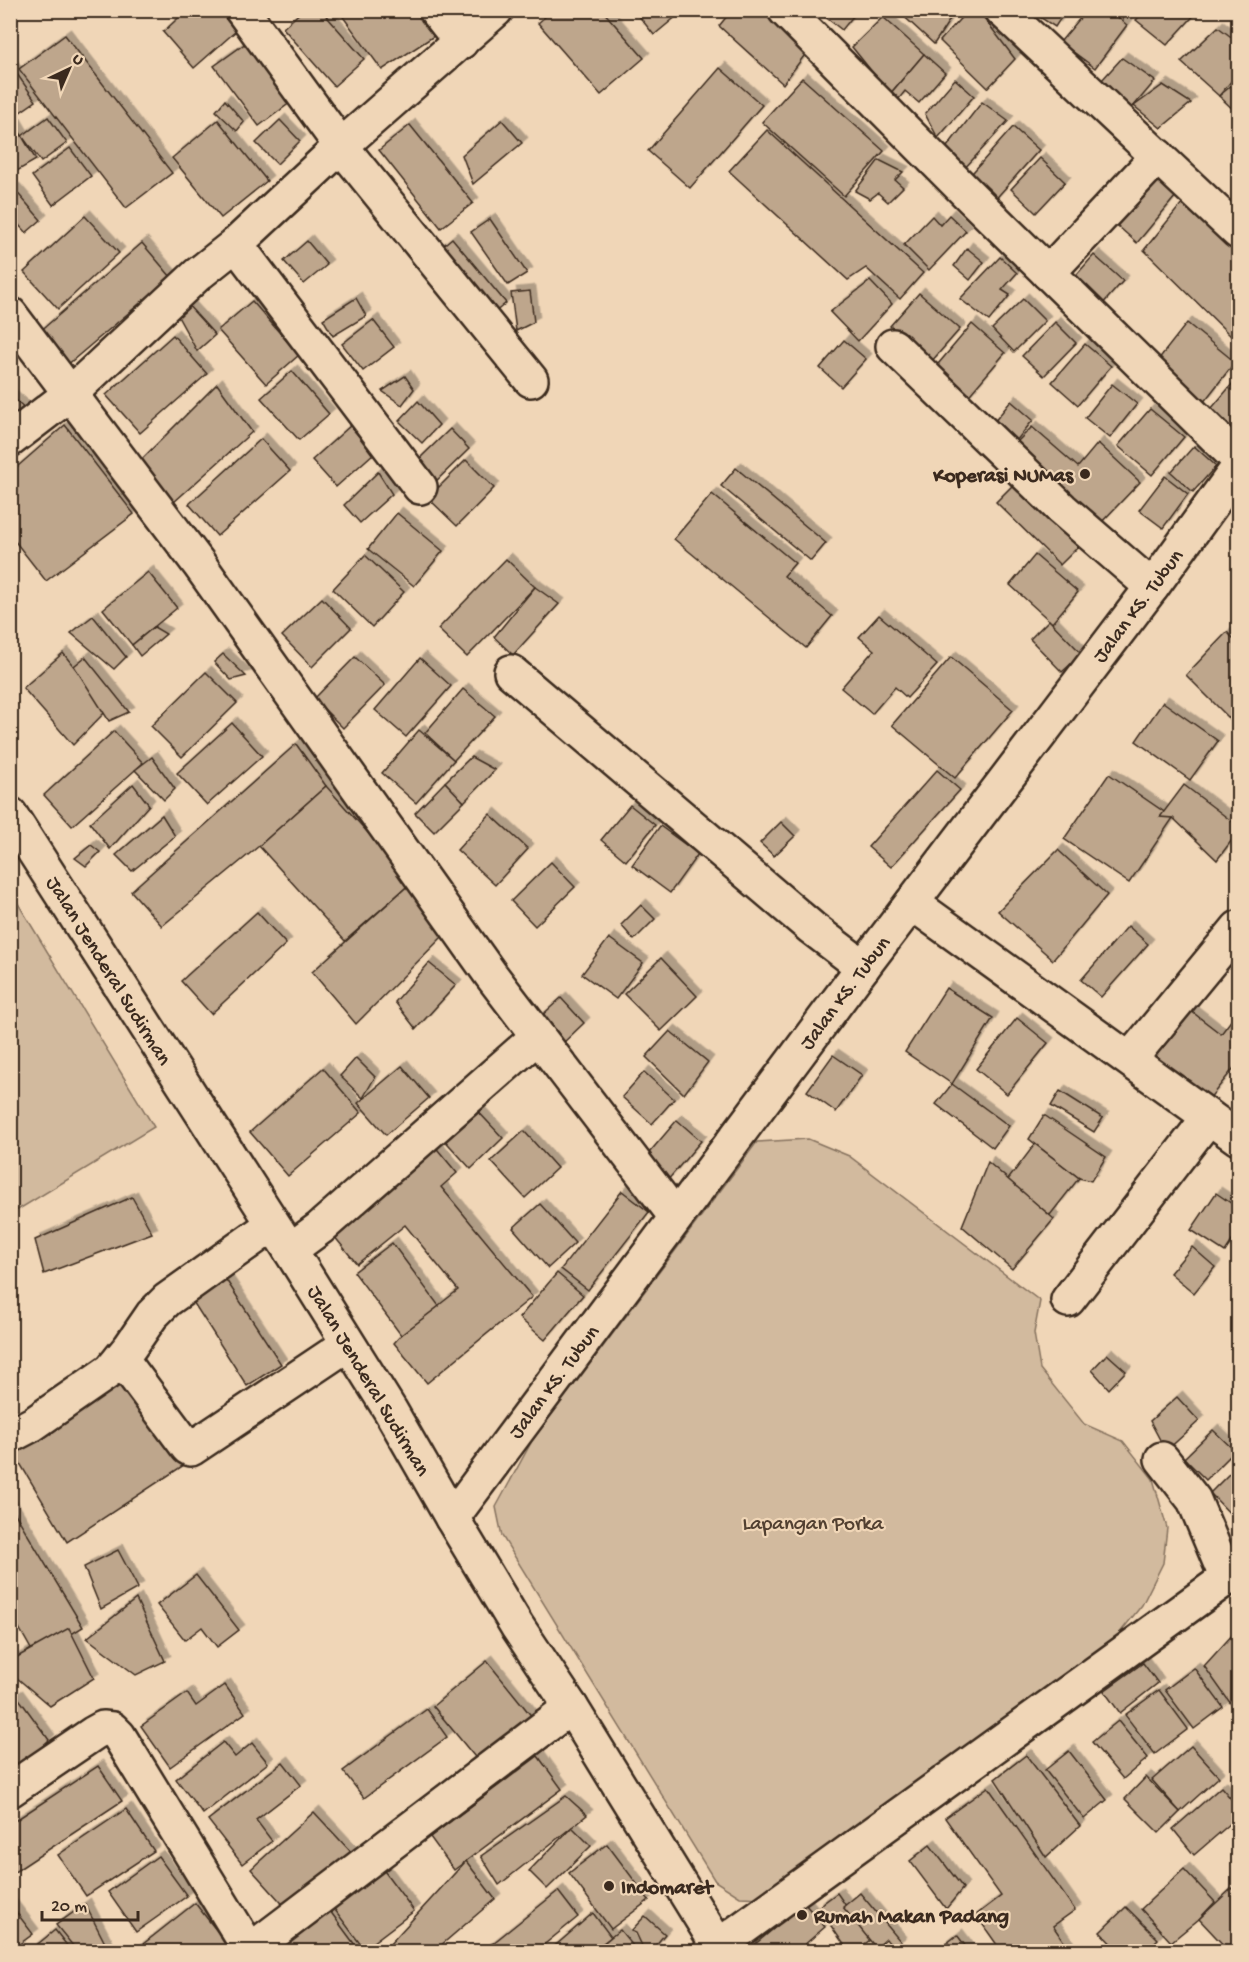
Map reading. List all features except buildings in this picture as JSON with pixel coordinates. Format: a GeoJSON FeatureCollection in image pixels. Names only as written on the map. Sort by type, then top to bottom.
{"type":"FeatureCollection","features":[{"type":"Feature","properties":{"kind":"street"},"geometry":{"type":"LineString","coordinates":[[242,10],[341,146],[531,380]]}},
{"type":"Feature","properties":{"kind":"street"},"geometry":{"type":"LineString","coordinates":[[436,10],[461,42]]}},
{"type":"Feature","properties":{"kind":"street"},"geometry":{"type":"LineString","coordinates":[[10,440],[70,394],[197,275],[236,243],[341,146],[496,10]]}},
{"type":"Feature","properties":{"kind":"street"},"geometry":{"type":"LineString","coordinates":[[785,10],[1048,273],[1239,459]]}},
{"type":"Feature","properties":{"kind":"street"},"geometry":{"type":"LineString","coordinates":[[1002,10],[1239,232]]}},
{"type":"Feature","properties":{"kind":"street"},"geometry":{"type":"LineString","coordinates":[[1048,273],[1158,156]]}},
{"type":"Feature","properties":{"kind":"street"},"geometry":{"type":"LineString","coordinates":[[236,243],[420,487]]}},
{"type":"Feature","properties":{"kind":"street"},"geometry":{"type":"LineString","coordinates":[[10,314],[199,564],[537,1037],[676,1216]]}},
{"type":"Feature","properties":{"kind":"street"},"geometry":{"type":"LineString","coordinates":[[893,346],[1062,509],[1152,587]]}},
{"type":"Feature","properties":{"kind":"street","name":"Jalan KS. Tubun"},"geometry":{"type":"LineString","coordinates":[[452,1518],[676,1216],[1152,587],[1239,468]]}},
{"type":"Feature","properties":{"kind":"street"},"geometry":{"type":"LineString","coordinates":[[511,672],[812,928],[863,967]]}},
{"type":"Feature","properties":{"kind":"street","name":"Jalan Jenderal Sudirman"},"geometry":{"type":"LineString","coordinates":[[10,814],[390,1410],[517,1626],[571,1707],[716,1950]]}},
{"type":"Feature","properties":{"kind":"street"},"geometry":{"type":"LineString","coordinates":[[912,903],[1239,1138]]}},
{"type":"Feature","properties":{"kind":"street"},"geometry":{"type":"LineString","coordinates":[[1130,1059],[1239,928]]}},
{"type":"Feature","properties":{"kind":"street"},"geometry":{"type":"LineString","coordinates":[[10,1436],[33,1424],[111,1370],[152,1315],[167,1300],[281,1238],[320,1228],[537,1037]]}},
{"type":"Feature","properties":{"kind":"street"},"geometry":{"type":"LineString","coordinates":[[1068,1300],[1209,1117]]}},
{"type":"Feature","properties":{"kind":"street"},"geometry":{"type":"LineString","coordinates":[[121,1358],[191,1449],[348,1344]]}},
{"type":"Feature","properties":{"kind":"street"},"geometry":{"type":"LineString","coordinates":[[716,1950],[1233,1575],[1194,1500],[1162,1459]]}},
{"type":"Feature","properties":{"kind":"street"},"geometry":{"type":"LineString","coordinates":[[10,1790],[94,1733],[103,1728],[112,1729],[119,1736],[250,1951],[571,1707]]}},
{"type":"Feature","properties":{"kind":"green space"},"geometry":{"type":"Polygon","coordinates":[[[11,892],[154,1127],[10,1214],[11,892]]]}},
{"type":"Feature","properties":{"kind":"green space","name":"Lapangan Porka"},"geometry":{"type":"Polygon","coordinates":[[[808,1139],[849,1156],[1040,1301],[1034,1333],[1040,1369],[1084,1424],[1123,1441],[1153,1479],[1167,1528],[1163,1563],[1142,1605],[1115,1639],[764,1898],[740,1897],[715,1881],[502,1536],[496,1507],[532,1441],[757,1142],[808,1139]]]}},
{"type":"Feature","properties":{"kind":"place","name":"Koperasi NUMas"},"geometry":{"type":"Point","coordinates":[1085,474]}},
{"type":"Feature","properties":{"kind":"place","name":"Indomaret"},"geometry":{"type":"Point","coordinates":[609,1886]}},
{"type":"Feature","properties":{"kind":"place","name":"Rumah Makan Padang"},"geometry":{"type":"Point","coordinates":[802,1915]}}]}
